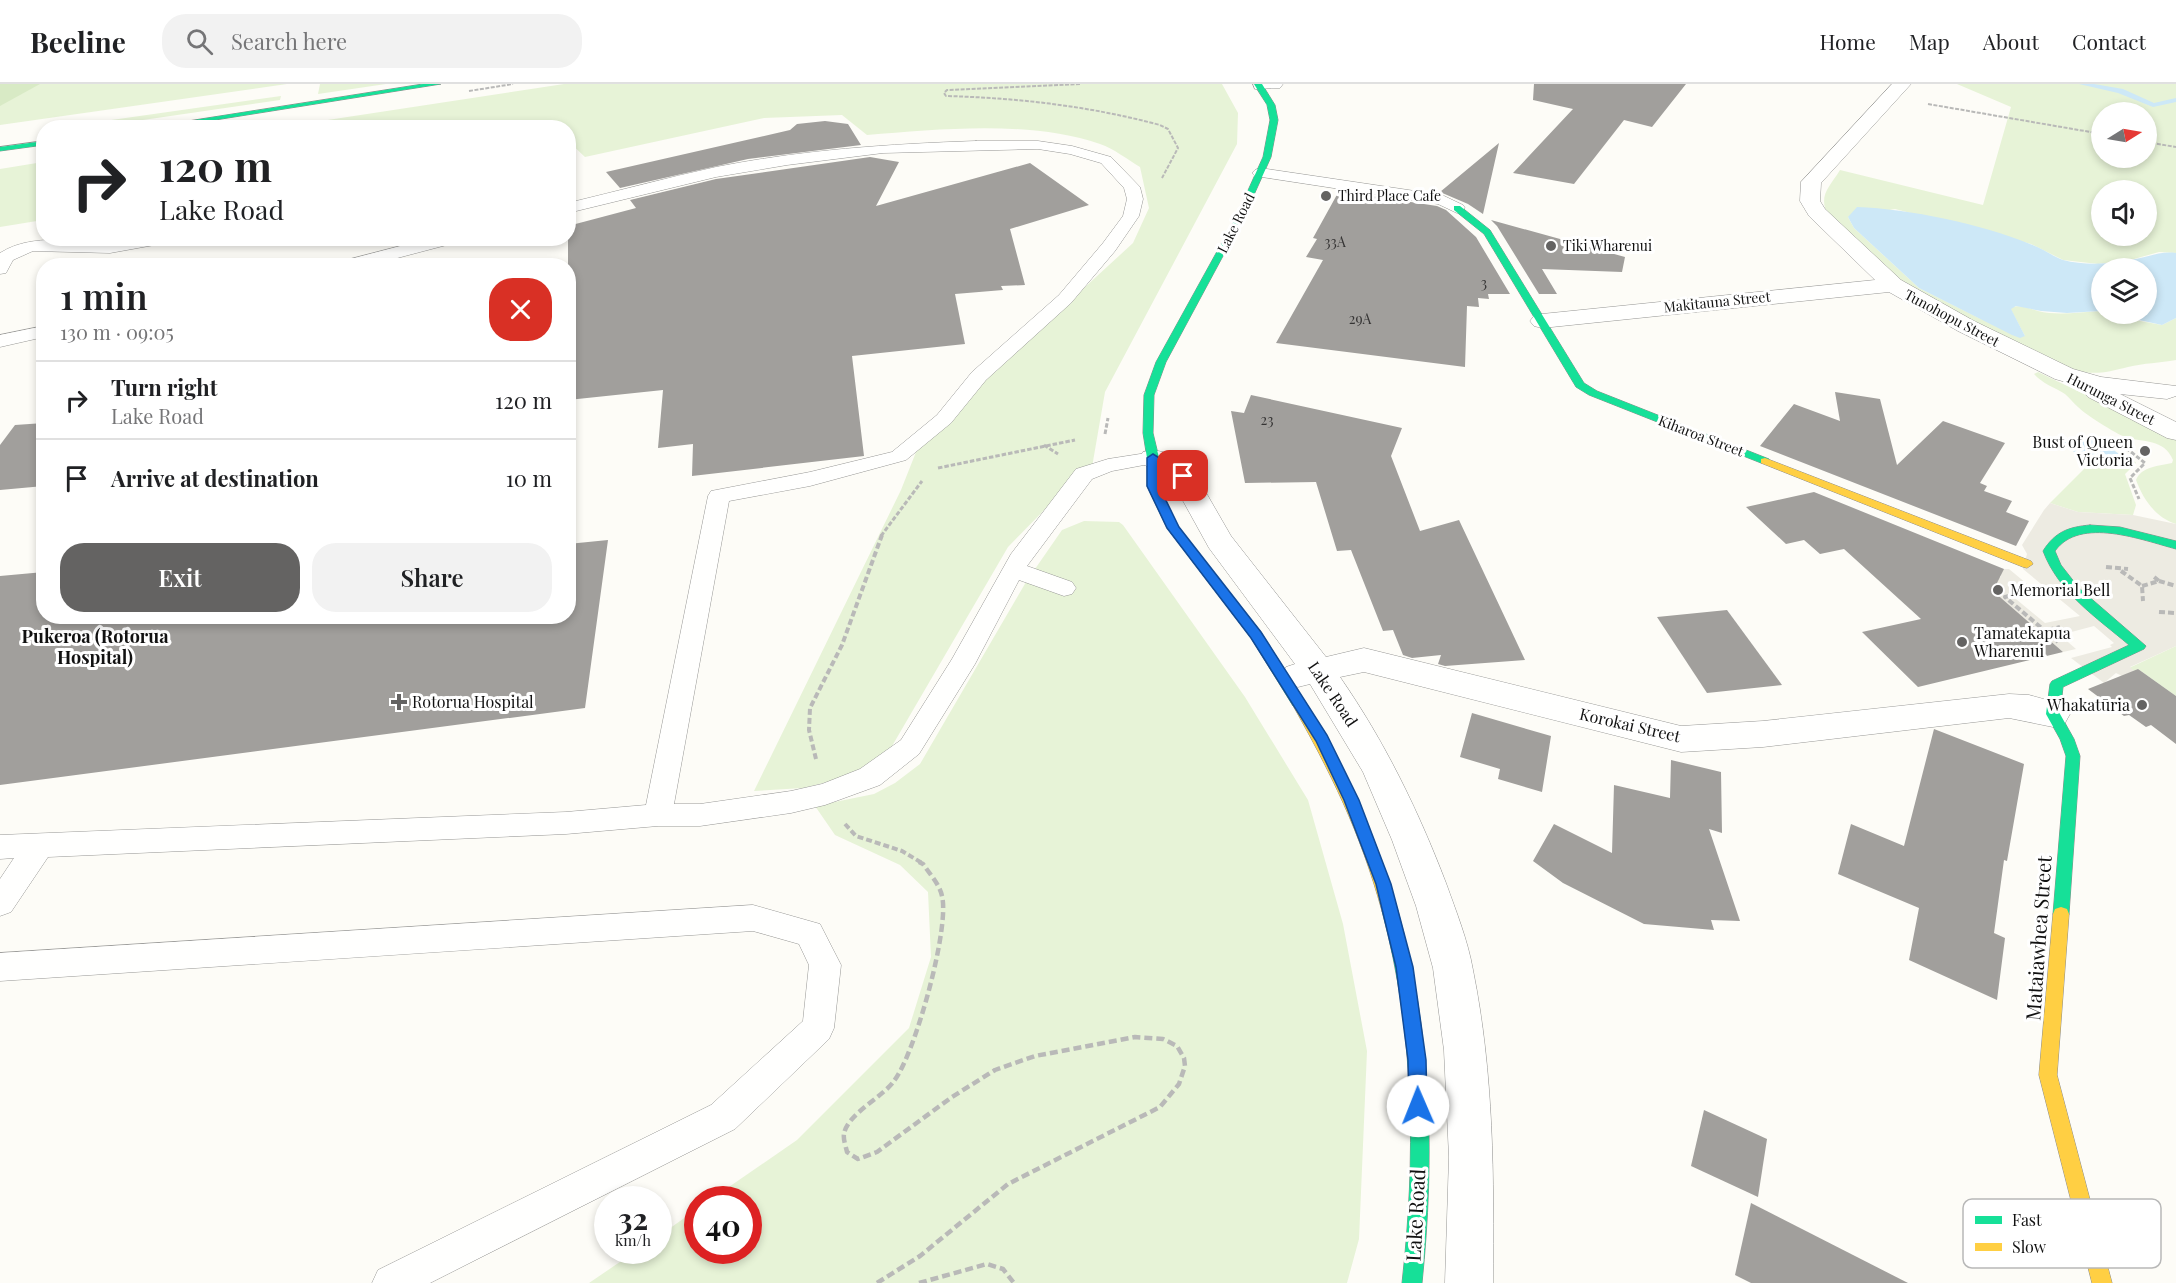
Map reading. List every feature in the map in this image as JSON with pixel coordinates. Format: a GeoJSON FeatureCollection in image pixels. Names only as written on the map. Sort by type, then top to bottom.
{"type":"FeatureCollection","features":[{"type":"Feature","properties":{"kind":"street"},"geometry":{"type":"LineString","coordinates":[[200,120],[437,84]]}},
{"type":"Feature","properties":{"kind":"street","name":"Lake Road"},"geometry":{"type":"LineString","coordinates":[[1264,84],[1274,120],[1272,137],[1260,173],[1240,217],[1157,373],[1149,395],[1148,433],[1153,458],[1183,476],[1219,541],[1302,674],[1322,739],[1351,800],[1383,884],[1405,967],[1417,1060],[1417,1245],[1412,1283]]}},
{"type":"Feature","properties":{"kind":"street","name":"Tunohopu Street"},"geometry":{"type":"LineString","coordinates":[[1896,90],[1811,182],[1810,201],[1825,223],[1893,285],[1936,311],[2046,367],[2099,384],[2173,392]]}},
{"type":"Feature","properties":{"kind":"street"},"geometry":{"type":"LineString","coordinates":[[0,149],[36,144]]}},
{"type":"Feature","properties":{"kind":"street","name":"Kiharoa Street"},"geometry":{"type":"LineString","coordinates":[[1457,208],[1486,232],[1580,385],[1593,393],[2027,564]]}},
{"type":"Feature","properties":{"kind":"street","name":"Makitauna Street"},"geometry":{"type":"LineString","coordinates":[[1542,321],[1893,285]]}},
{"type":"Feature","properties":{"kind":"street","name":"Hurunga Street"},"geometry":{"type":"LineString","coordinates":[[2046,367],[2176,432]]}},
{"type":"Feature","properties":{"kind":"street"},"geometry":{"type":"LineString","coordinates":[[2053,714],[2057,684],[2139,646],[2065,582],[2051,562],[2049,551],[2065,534],[2074,531],[2107,531],[2139,535],[2176,545]]}},
{"type":"Feature","properties":{"kind":"street","name":"Korokai Street"},"geometry":{"type":"LineString","coordinates":[[1302,674],[1364,660],[1681,739],[1763,734],[2009,706],[2053,714]]}},
{"type":"Feature","properties":{"kind":"street","name":"Lake Road"},"geometry":{"type":"LineString","coordinates":[[1302,674],[1350,718],[1380,770],[1411,840],[1435,906],[1453,968],[1465,1050],[1472,1157],[1469,1283]]}},
{"type":"Feature","properties":{"kind":"street","name":"Mataiawhea Street"},"geometry":{"type":"LineString","coordinates":[[2053,714],[2067,739],[2073,756],[2048,1075],[2080,1199]]}},
{"type":"Feature","properties":{"kind":"street"},"geometry":{"type":"LineString","coordinates":[[1405,967],[1453,968]]}},
{"type":"Feature","properties":{"kind":"street","name":"Mataiawhea Street"},"geometry":{"type":"LineString","coordinates":[[2098,1268],[2102,1283]]}},
{"type":"Feature","properties":{"kind":"lane"},"geometry":{"type":"LineString","coordinates":[[576,206],[716,172],[787,160],[883,149],[976,145],[1038,145],[1072,150],[1106,160],[1132,187],[1135,199],[1131,216],[1109,247],[1065,299],[979,376],[944,419],[899,456],[810,479],[719,496],[658,815]]}},
{"type":"Feature","properties":{"kind":"lane"},"geometry":{"type":"LineString","coordinates":[[1260,173],[1442,200],[1457,208]]}},
{"type":"Feature","properties":{"kind":"lane"},"geometry":{"type":"LineString","coordinates":[[0,269],[5,259],[12,254],[38,246]]}},
{"type":"Feature","properties":{"kind":"lane"},"geometry":{"type":"LineString","coordinates":[[90,246],[109,248],[120,246]]}},
{"type":"Feature","properties":{"kind":"lane"},"geometry":{"type":"LineString","coordinates":[[376,258],[421,246]]}},
{"type":"Feature","properties":{"kind":"lane"},"geometry":{"type":"LineString","coordinates":[[0,341],[36,333]]}},
{"type":"Feature","properties":{"kind":"lane"},"geometry":{"type":"LineString","coordinates":[[0,847],[566,823],[658,815],[700,815],[791,802],[825,794],[870,777],[909,747],[962,664],[1013,569],[1084,474],[1108,465],[1153,458]]}},
{"type":"Feature","properties":{"kind":"lane"},"geometry":{"type":"LineString","coordinates":[[1013,569],[1064,588]]}},
{"type":"Feature","properties":{"kind":"lane"},"geometry":{"type":"LineString","coordinates":[[0,903],[39,846]]}},
{"type":"Feature","properties":{"kind":"lane"},"geometry":{"type":"LineString","coordinates":[[0,968],[753,918],[809,933],[825,965],[818,1028],[723,1117],[391,1283]]}},
{"type":"Feature","properties":{"kind":"path"},"geometry":{"type":"LineString","coordinates":[[1896,90],[1953,110],[2091,132]]}},
{"type":"Feature","properties":{"kind":"path"},"geometry":{"type":"LineString","coordinates":[[2157,144],[2176,147]]}},
{"type":"Feature","properties":{"kind":"path"},"geometry":{"type":"LineString","coordinates":[[936,468],[1061,442],[1083,440]]}},
{"type":"Feature","properties":{"kind":"path"},"geometry":{"type":"LineString","coordinates":[[2123,445],[2145,463],[2130,478],[2148,518],[2139,535]]}},
{"type":"Feature","properties":{"kind":"path"},"geometry":{"type":"LineString","coordinates":[[2159,581],[2176,586]]}},
{"type":"Feature","properties":{"kind":"path"},"geometry":{"type":"LineString","coordinates":[[2016,595],[2005,597],[2064,647]]}},
{"type":"Feature","properties":{"kind":"path"},"geometry":{"type":"LineString","coordinates":[[825,794],[831,810],[856,836],[902,851],[923,864],[942,895],[941,934],[919,1028],[906,1061],[894,1082],[853,1118],[844,1132],[848,1152],[858,1159],[877,1152],[952,1097],[995,1070],[1035,1056],[1135,1037],[1163,1039],[1177,1046],[1184,1058],[1185,1066],[1179,1084],[1160,1107],[1008,1184],[920,1256],[877,1283]]}},
{"type":"Feature","properties":{"kind":"path"},"geometry":{"type":"LineString","coordinates":[[919,1283],[987,1264],[998,1265],[1007,1272],[1014,1283]]}},
{"type":"Feature","properties":{"kind":"green space"},"geometry":{"type":"Polygon","coordinates":[[[0,84],[287,84],[0,125],[0,84]]]}},
{"type":"Feature","properties":{"kind":"green space"},"geometry":{"type":"Polygon","coordinates":[[[0,84],[40,84],[0,106],[0,84]]]}},
{"type":"Feature","properties":{"kind":"green space"},"geometry":{"type":"Polygon","coordinates":[[[320,84],[386,84],[318,94],[320,84]]]}},
{"type":"Feature","properties":{"kind":"green space"},"geometry":{"type":"Polygon","coordinates":[[[564,84],[1222,84],[1238,113],[1237,144],[1105,392],[1091,473],[1059,495],[1008,547],[888,753],[848,777],[803,788],[754,791],[901,490],[918,447],[1009,357],[1133,243],[1149,208],[1140,167],[1105,146],[1073,136],[985,128],[867,135],[842,115],[764,118],[585,157],[576,149],[576,120],[328,120],[564,84]]]}},
{"type":"Feature","properties":{"kind":"green space"},"geometry":{"type":"Polygon","coordinates":[[[1957,84],[2176,84],[2176,253],[2159,252],[2138,258],[2091,258],[2091,263],[2063,260],[2031,244],[1895,209],[1848,217],[1854,228],[1919,288],[1981,319],[2025,336],[2010,308],[2021,306],[2053,313],[2091,312],[2091,324],[2162,325],[2176,318],[2176,360],[2102,372],[2076,371],[1913,292],[1828,216],[1824,202],[1826,192],[1840,170],[1983,205],[2011,107],[1957,84]]]}},
{"type":"Feature","properties":{"kind":"green space"},"geometry":{"type":"Polygon","coordinates":[[[281,96],[280,100],[143,120],[111,120],[281,96]]]}},
{"type":"Feature","properties":{"kind":"green space"},"geometry":{"type":"Polygon","coordinates":[[[36,163],[36,221],[0,227],[0,169],[36,163]]]}},
{"type":"Feature","properties":{"kind":"green space"},"geometry":{"type":"Polygon","coordinates":[[[2038,372],[2176,438],[2176,524],[2162,517],[2151,507],[2136,480],[2147,469],[2172,463],[2173,460],[2169,453],[2152,442],[2125,437],[2101,424],[2065,394],[2037,377],[2034,374],[2038,372]]]}},
{"type":"Feature","properties":{"kind":"green space"},"geometry":{"type":"Polygon","coordinates":[[[2133,459],[2136,463],[2125,474],[2136,505],[2133,515],[2078,512],[2050,503],[2087,466],[2113,466],[2133,459]]]}},
{"type":"Feature","properties":{"kind":"green space"},"geometry":{"type":"Polygon","coordinates":[[[1084,521],[1119,522],[1123,525],[1245,697],[1308,800],[1343,924],[1367,1051],[1359,1239],[1347,1283],[589,1283],[617,1264],[672,1264],[672,1227],[684,1218],[684,1264],[762,1264],[762,1186],[730,1186],[797,1140],[909,1028],[931,957],[928,892],[900,865],[835,835],[815,806],[874,794],[895,783],[920,764],[1026,582],[1062,530],[1084,521]]]}},
{"type":"Feature","properties":{"kind":"green space"},"geometry":{"type":"Polygon","coordinates":[[[2176,646],[2176,696],[2138,669],[2134,671],[2129,668],[2176,646]]]}},
{"type":"Feature","properties":{"kind":"shaded area"},"geometry":{"type":"Polygon","coordinates":[[[2050,503],[2078,512],[2133,515],[2176,524],[2176,646],[2130,667],[2134,671],[2122,676],[2116,673],[2104,683],[2071,658],[2112,647],[2110,645],[2114,643],[2094,626],[2060,635],[2076,649],[2063,652],[2003,600],[1979,583],[2001,577],[2000,569],[2009,569],[2038,593],[2016,599],[2045,623],[2080,616],[2023,569],[2027,554],[2022,545],[2050,503]]]}},
{"type":"Feature","properties":{"kind":"water"},"geometry":{"type":"Polygon","coordinates":[[[1857,207],[1922,214],[1990,230],[2034,246],[2063,260],[2091,264],[2091,312],[2067,313],[2016,306],[2011,309],[2025,336],[2020,338],[2012,335],[1919,288],[1854,228],[1848,217],[1857,207]]]}},
{"type":"Feature","properties":{"kind":"water"},"geometry":{"type":"Polygon","coordinates":[[[2161,253],[2176,253],[2176,318],[2162,325],[2157,324],[2157,258],[2140,258],[2161,253]]]}},
{"type":"Feature","properties":{"kind":"water"},"geometry":{"type":"Polygon","coordinates":[[[2077,436],[2103,442],[2119,454],[2099,459],[2097,463],[2082,460],[2063,441],[2077,436]]]}},
{"type":"Feature","properties":{"kind":"building"},"geometry":{"type":"Polygon","coordinates":[[[1534,84],[1686,84],[1652,127],[1624,120],[1574,184],[1513,173],[1573,109],[1533,100],[1534,84]]]}},
{"type":"Feature","properties":{"kind":"building"},"geometry":{"type":"Polygon","coordinates":[[[825,121],[848,124],[861,145],[748,159],[620,188],[606,172],[790,130],[797,124],[825,121]]]}},
{"type":"Feature","properties":{"kind":"building"},"geometry":{"type":"Polygon","coordinates":[[[1499,143],[1483,214],[1468,204],[1440,192],[1499,143]]]}},
{"type":"Feature","properties":{"kind":"building"},"geometry":{"type":"Polygon","coordinates":[[[870,157],[899,162],[876,206],[1030,163],[1089,205],[1010,229],[1025,285],[1001,286],[1003,290],[955,294],[965,344],[852,356],[864,456],[692,476],[693,444],[658,448],[663,390],[576,399],[576,258],[568,258],[568,246],[576,246],[576,224],[636,208],[630,200],[716,179],[870,157]]]}},
{"type":"Feature","properties":{"kind":"building"},"geometry":{"type":"Polygon","coordinates":[[[1339,191],[1437,206],[1446,210],[1476,237],[1510,294],[1488,294],[1489,299],[1478,298],[1479,307],[1467,306],[1465,367],[1276,343],[1323,260],[1306,257],[1317,239],[1313,238],[1339,191]]]}},
{"type":"Feature","properties":{"kind":"building"},"geometry":{"type":"Polygon","coordinates":[[[1491,220],[1625,257],[1622,272],[1542,269],[1557,294],[1539,294],[1491,220]]]}},
{"type":"Feature","properties":{"kind":"building"},"geometry":{"type":"Polygon","coordinates":[[[1835,392],[1880,399],[1897,465],[1943,421],[2005,443],[1980,483],[1987,486],[1984,491],[2012,501],[2006,512],[2029,521],[2016,546],[1760,446],[1794,404],[1840,421],[1835,392]]]}},
{"type":"Feature","properties":{"kind":"building"},"geometry":{"type":"Polygon","coordinates":[[[1251,395],[1402,428],[1391,456],[1420,531],[1459,520],[1525,660],[1445,666],[1438,664],[1441,655],[1412,658],[1403,655],[1393,630],[1383,631],[1351,550],[1337,551],[1316,482],[1245,483],[1231,411],[1244,413],[1251,395]]]}},
{"type":"Feature","properties":{"kind":"building"},"geometry":{"type":"Polygon","coordinates":[[[36,424],[36,487],[0,490],[0,445],[15,425],[36,424]]]}},
{"type":"Feature","properties":{"kind":"building"},"geometry":{"type":"Polygon","coordinates":[[[1814,492],[2004,569],[1993,591],[2063,652],[1918,687],[1862,632],[1921,619],[1844,549],[1820,554],[1804,540],[1786,544],[1746,507],[1814,492]]]}},
{"type":"Feature","properties":{"kind":"building"},"geometry":{"type":"Polygon","coordinates":[[[608,540],[585,708],[0,785],[0,576],[36,573],[36,624],[576,624],[576,543],[608,540]]]}},
{"type":"Feature","properties":{"kind":"building"},"geometry":{"type":"Polygon","coordinates":[[[1727,610],[1782,685],[1707,693],[1657,617],[1727,610]]]}},
{"type":"Feature","properties":{"kind":"building","name":"Whakatūria"},"geometry":{"type":"Polygon","coordinates":[[[2138,669],[2176,696],[2176,744],[2151,725],[2146,727],[2129,715],[2124,716],[2088,689],[2138,669]]]}},
{"type":"Feature","properties":{"kind":"building"},"geometry":{"type":"Polygon","coordinates":[[[1472,713],[1551,736],[1542,792],[1498,779],[1500,769],[1460,757],[1472,713]]]}},
{"type":"Feature","properties":{"kind":"building"},"geometry":{"type":"Polygon","coordinates":[[[1934,729],[2024,764],[2007,861],[2004,860],[1994,933],[2005,938],[1997,1000],[1909,960],[1919,908],[1838,874],[1851,824],[1904,846],[1934,729]]]}},
{"type":"Feature","properties":{"kind":"building"},"geometry":{"type":"Polygon","coordinates":[[[1671,760],[1721,772],[1722,833],[1709,829],[1740,921],[1711,920],[1714,930],[1644,924],[1563,883],[1533,861],[1554,824],[1612,853],[1614,785],[1670,798],[1671,760]]]}},
{"type":"Feature","properties":{"kind":"building"},"geometry":{"type":"Polygon","coordinates":[[[1704,1110],[1767,1139],[1758,1197],[1691,1166],[1704,1110]]]}},
{"type":"Feature","properties":{"kind":"building"},"geometry":{"type":"Polygon","coordinates":[[[1751,1203],[1908,1283],[1751,1283],[1735,1275],[1751,1203]]]}},
{"type":"Feature","properties":{"kind":"waterway"},"geometry":{"type":"LineString","coordinates":[[2083,84],[2120,91],[2153,105],[2176,100]]}},
{"type":"Feature","properties":{"kind":"traffic: fast"},"geometry":{"type":"LineString","coordinates":[[200,120],[437,84]]}},
{"type":"Feature","properties":{"kind":"traffic: fast"},"geometry":{"type":"LineString","coordinates":[[1258,84],[1271,105],[1274,120],[1267,157],[1240,217],[1161,362],[1149,395],[1148,433],[1153,458],[1153,486],[1173,528],[1256,635],[1298,702]]}},
{"type":"Feature","properties":{"kind":"traffic: fast"},"geometry":{"type":"LineString","coordinates":[[0,149],[36,144]]}},
{"type":"Feature","properties":{"kind":"traffic: fast"},"geometry":{"type":"LineString","coordinates":[[1457,208],[1487,232],[1580,385],[1593,393],[1765,461]]}},
{"type":"Feature","properties":{"kind":"traffic: fast"},"geometry":{"type":"LineString","coordinates":[[2061,914],[2073,756],[2067,739],[2053,714],[2057,684],[2139,646],[2074,591],[2063,578],[2049,551],[2062,535],[2090,529],[2120,531],[2176,545]]}},
{"type":"Feature","properties":{"kind":"traffic: fast"},"geometry":{"type":"LineString","coordinates":[[1390,911],[1405,968],[1419,1085],[1419,1205],[1412,1283]]}},
{"type":"Feature","properties":{"kind":"traffic: slow"},"geometry":{"type":"LineString","coordinates":[[1765,461],[2027,564]]}},
{"type":"Feature","properties":{"kind":"traffic: slow"},"geometry":{"type":"LineString","coordinates":[[1298,702],[1327,751],[1352,803],[1373,857],[1390,911]]}},
{"type":"Feature","properties":{"kind":"traffic: slow"},"geometry":{"type":"LineString","coordinates":[[2061,914],[2048,1075],[2080,1199]]}},
{"type":"Feature","properties":{"kind":"traffic: slow"},"geometry":{"type":"LineString","coordinates":[[2098,1268],[2102,1283]]}},
{"type":"Feature","properties":{"kind":"place","name":"Third Place Cafe"},"geometry":{"type":"Point","coordinates":[1326,196]}},
{"type":"Feature","properties":{"kind":"place","name":"Tiki Wharenui"},"geometry":{"type":"Point","coordinates":[1551,246]}},
{"type":"Feature","properties":{"kind":"place","name":"Bust of Queen Victoria"},"geometry":{"type":"Point","coordinates":[2145,451]}},
{"type":"Feature","properties":{"kind":"place","name":"Memorial Bell"},"geometry":{"type":"Point","coordinates":[1998,590]}},
{"type":"Feature","properties":{"kind":"place","name":"Tamatekapua Wharenui"},"geometry":{"type":"Point","coordinates":[1962,642]}},
{"type":"Feature","properties":{"kind":"place","name":"Rotorua Hospital"},"geometry":{"type":"Point","coordinates":[399,702]}},
{"type":"Feature","properties":{"kind":"place","name":"Whakatūria"},"geometry":{"type":"Point","coordinates":[2142,705]}},
{"type":"Feature","properties":{"kind":"district","name":"Pukeroa (Rotorua Hospital)"},"geometry":{"type":"Point","coordinates":[95,647]}},
{"type":"Feature","properties":{"kind":"route"},"geometry":{"type":"LineString","coordinates":[[1183,476],[1153,458],[1153,486],[1173,528],[1256,635],[1322,739],[1351,800],[1383,884],[1405,967],[1417,1060],[1418,1106]]}}]}
